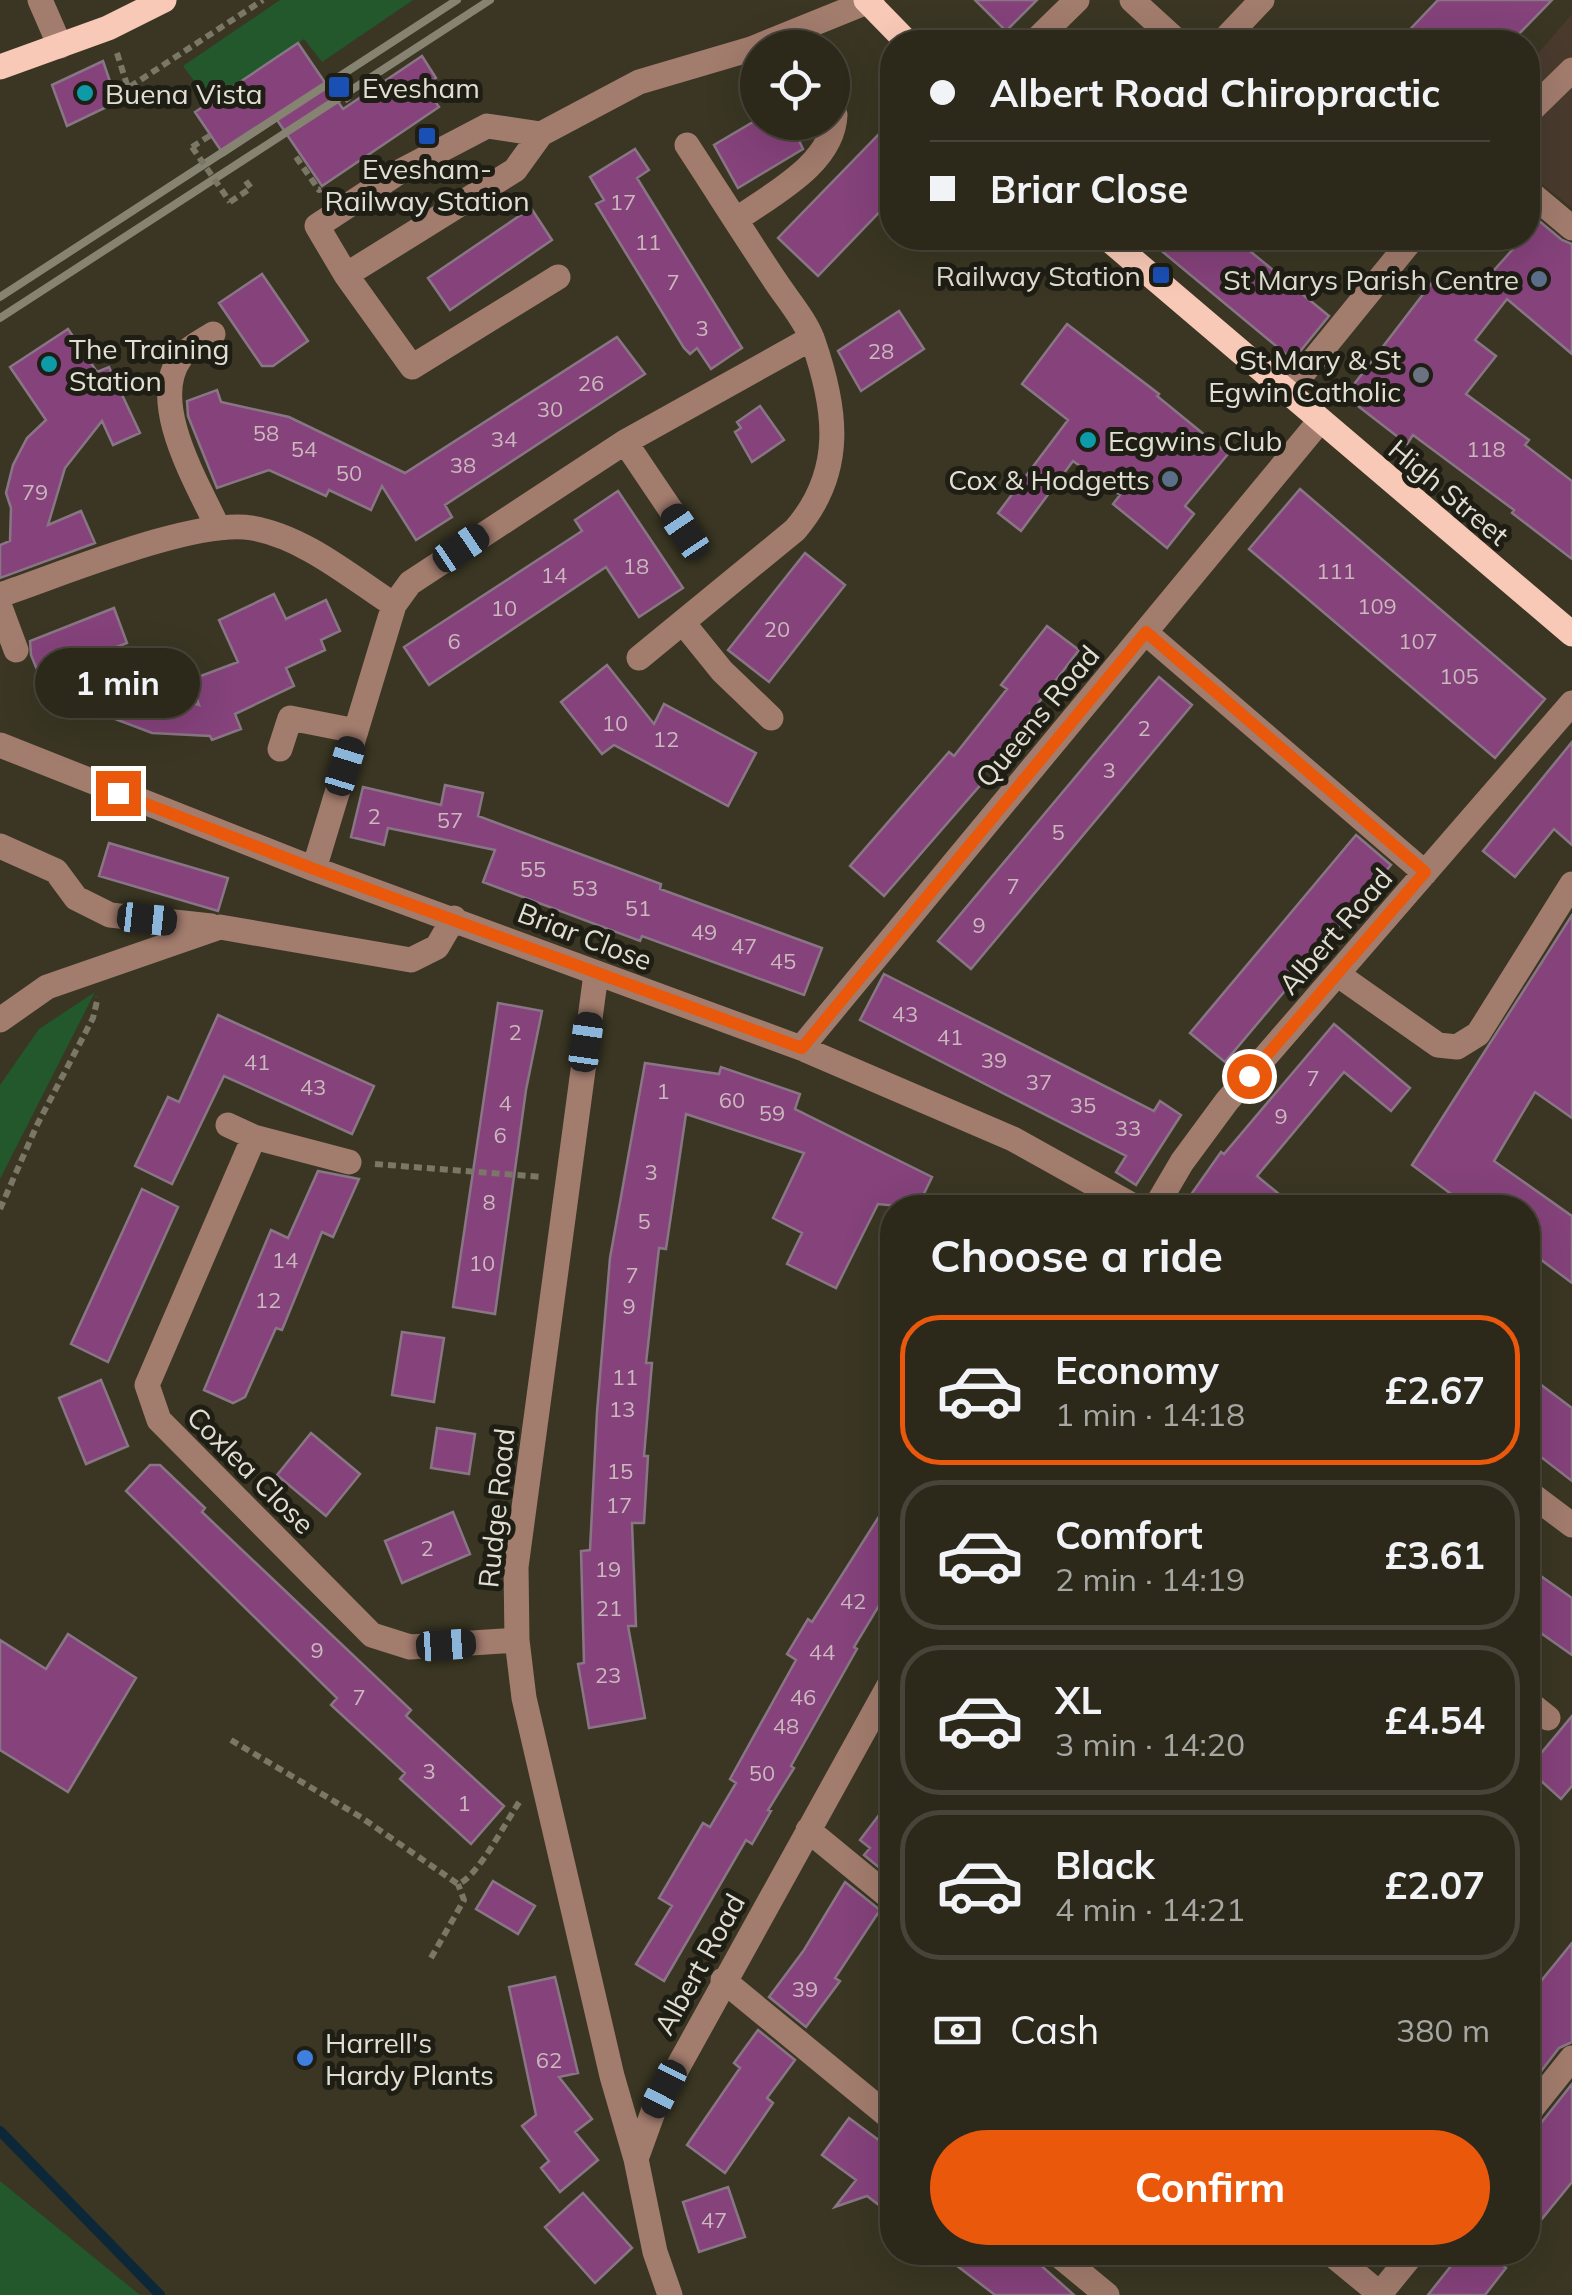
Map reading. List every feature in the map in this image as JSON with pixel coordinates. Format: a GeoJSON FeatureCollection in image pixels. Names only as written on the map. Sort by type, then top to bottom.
{"type":"FeatureCollection","features":[{"type":"Feature","properties":{"kind":"main road"},"geometry":{"type":"LineString","coordinates":[[0,67],[108,28],[164,0]]}},
{"type":"Feature","properties":{"kind":"main road"},"geometry":{"type":"LineString","coordinates":[[869,1],[897,30]]}},
{"type":"Feature","properties":{"kind":"main road","name":"High Street"},"geometry":{"type":"LineString","coordinates":[[1121,250],[1572,634]]}},
{"type":"Feature","properties":{"kind":"street"},"geometry":{"type":"LineString","coordinates":[[40,0],[60,46]]}},
{"type":"Feature","properties":{"kind":"street"},"geometry":{"type":"LineString","coordinates":[[1046,30],[1077,0]]}},
{"type":"Feature","properties":{"kind":"street"},"geometry":{"type":"LineString","coordinates":[[1132,0],[1165,30]]}},
{"type":"Feature","properties":{"kind":"street"},"geometry":{"type":"LineString","coordinates":[[1233,30],[1262,0]]}},
{"type":"Feature","properties":{"kind":"street"},"geometry":{"type":"LineString","coordinates":[[346,275],[515,170],[541,134],[639,82],[751,49],[869,1]]}},
{"type":"Feature","properties":{"kind":"street"},"geometry":{"type":"LineString","coordinates":[[1540,101],[1572,70]]}},
{"type":"Feature","properties":{"kind":"street"},"geometry":{"type":"LineString","coordinates":[[541,134],[487,126],[399,172],[317,226],[346,275],[412,367],[558,277]]}},
{"type":"Feature","properties":{"kind":"street"},"geometry":{"type":"LineString","coordinates":[[736,220],[814,162],[829,140]]}},
{"type":"Feature","properties":{"kind":"street"},"geometry":{"type":"LineString","coordinates":[[639,658],[795,530],[813,509],[826,484],[832,453],[832,420],[812,338],[687,146]]}},
{"type":"Feature","properties":{"kind":"street"},"geometry":{"type":"LineString","coordinates":[[1540,201],[1572,228]]}},
{"type":"Feature","properties":{"kind":"street"},"geometry":{"type":"LineString","coordinates":[[1286,394],[1403,250]]}},
{"type":"Feature","properties":{"kind":"street"},"geometry":{"type":"LineString","coordinates":[[213,334],[179,360],[169,392],[175,432],[218,528]]}},
{"type":"Feature","properties":{"kind":"street"},"geometry":{"type":"LineString","coordinates":[[314,869],[394,604],[410,583],[625,442],[812,338]]}},
{"type":"Feature","properties":{"kind":"street","name":"Queens Road"},"geometry":{"type":"LineString","coordinates":[[802,1048],[1319,422]]}},
{"type":"Feature","properties":{"kind":"street"},"geometry":{"type":"LineString","coordinates":[[625,442],[685,532]]}},
{"type":"Feature","properties":{"kind":"street"},"geometry":{"type":"LineString","coordinates":[[0,595],[200,528],[252,528],[302,546],[394,604]]}},
{"type":"Feature","properties":{"kind":"street"},"geometry":{"type":"LineString","coordinates":[[0,606],[16,650]]}},
{"type":"Feature","properties":{"kind":"street"},"geometry":{"type":"LineString","coordinates":[[684,624],[722,671],[770,718]]}},
{"type":"Feature","properties":{"kind":"street"},"geometry":{"type":"LineString","coordinates":[[1146,632],[1425,872]]}},
{"type":"Feature","properties":{"kind":"street","name":"Albert Road"},"geometry":{"type":"LineString","coordinates":[[1163,1195],[1227,1101],[1572,703]]}},
{"type":"Feature","properties":{"kind":"street"},"geometry":{"type":"LineString","coordinates":[[280,749],[290,718],[356,731]]}},
{"type":"Feature","properties":{"kind":"street","name":"Briar Close"},"geometry":{"type":"LineString","coordinates":[[0,745],[314,869],[802,1048],[1014,1139],[1114,1195]]}},
{"type":"Feature","properties":{"kind":"street"},"geometry":{"type":"LineString","coordinates":[[0,846],[56,871],[76,898],[110,915],[220,927],[411,960],[437,947],[454,918]]}},
{"type":"Feature","properties":{"kind":"street"},"geometry":{"type":"LineString","coordinates":[[1338,974],[1438,1045],[1457,1047],[1478,1034],[1572,884]]}},
{"type":"Feature","properties":{"kind":"street"},"geometry":{"type":"LineString","coordinates":[[0,1020],[48,988],[220,927]]}},
{"type":"Feature","properties":{"kind":"street","name":"Rudge Road"},"geometry":{"type":"LineString","coordinates":[[596,974],[516,1567],[517,1640],[524,1698],[612,2076],[636,2159]]}},
{"type":"Feature","properties":{"kind":"street"},"geometry":{"type":"LineString","coordinates":[[228,1125],[348,1162]]}},
{"type":"Feature","properties":{"kind":"street","name":"Coxlea Close"},"geometry":{"type":"LineString","coordinates":[[254,1136],[147,1385],[159,1420],[372,1635],[410,1647],[517,1640]]}},
{"type":"Feature","properties":{"kind":"street"},"geometry":{"type":"LineString","coordinates":[[1540,1501],[1572,1525]]}},
{"type":"Feature","properties":{"kind":"street","name":"Albert Road"},"geometry":{"type":"LineString","coordinates":[[636,2159],[653,2112],[723,1980],[880,1701]]}},
{"type":"Feature","properties":{"kind":"street"},"geometry":{"type":"LineString","coordinates":[[808,1830],[880,1888]]}},
{"type":"Feature","properties":{"kind":"street"},"geometry":{"type":"LineString","coordinates":[[723,1980],[880,2109]]}},
{"type":"Feature","properties":{"kind":"street"},"geometry":{"type":"LineString","coordinates":[[1540,2098],[1572,2058]]}},
{"type":"Feature","properties":{"kind":"street"},"geometry":{"type":"LineString","coordinates":[[636,2159],[655,2252],[670,2295]]}},
{"type":"Feature","properties":{"kind":"street"},"geometry":{"type":"LineString","coordinates":[[1071,2265],[1107,2295]]}},
{"type":"Feature","properties":{"kind":"street"},"geometry":{"type":"LineString","coordinates":[[1345,2265],[1380,2294],[1403,2265]]}},
{"type":"Feature","properties":{"kind":"path"},"geometry":{"type":"LineString","coordinates":[[108,28],[128,88],[263,0]]}},
{"type":"Feature","properties":{"kind":"path"},"geometry":{"type":"LineString","coordinates":[[344,95],[350,104]]}},
{"type":"Feature","properties":{"kind":"path"},"geometry":{"type":"LineString","coordinates":[[211,135],[192,147],[230,202],[250,188],[245,180]]}},
{"type":"Feature","properties":{"kind":"path"},"geometry":{"type":"LineString","coordinates":[[296,157],[319,190],[335,180]]}},
{"type":"Feature","properties":{"kind":"path"},"geometry":{"type":"LineString","coordinates":[[0,1209],[37,1125],[93,1018],[105,970]]}},
{"type":"Feature","properties":{"kind":"path"},"geometry":{"type":"LineString","coordinates":[[348,1162],[566,1179]]}},
{"type":"Feature","properties":{"kind":"path"},"geometry":{"type":"LineString","coordinates":[[232,1740],[359,1816],[458,1884],[464,1900],[431,1958]]}},
{"type":"Feature","properties":{"kind":"path"},"geometry":{"type":"LineString","coordinates":[[458,1884],[464,1883],[541,1772]]}},
{"type":"Feature","properties":{"kind":"shaded area"},"geometry":{"type":"Polygon","coordinates":[[[1572,14],[1572,208],[1540,183],[1540,51],[1572,14]]]}},
{"type":"Feature","properties":{"kind":"green space"},"geometry":{"type":"Polygon","coordinates":[[[280,0],[413,0],[322,62],[304,39],[210,102],[183,66],[280,0]]]}},
{"type":"Feature","properties":{"kind":"green space"},"geometry":{"type":"Polygon","coordinates":[[[95,992],[0,1179],[0,1085],[39,1029],[95,992]]]}},
{"type":"Feature","properties":{"kind":"green space"},"geometry":{"type":"Polygon","coordinates":[[[0,2181],[140,2295],[0,2295],[0,2181]]]}},
{"type":"Feature","properties":{"kind":"building"},"geometry":{"type":"Polygon","coordinates":[[[975,0],[1037,0],[1007,30],[975,0]]]}},
{"type":"Feature","properties":{"kind":"building"},"geometry":{"type":"Polygon","coordinates":[[[1438,0],[1552,0],[1523,30],[1409,30],[1438,0]]]}},
{"type":"Feature","properties":{"kind":"building"},"geometry":{"type":"Polygon","coordinates":[[[298,43],[343,109],[422,56],[436,78],[424,86],[439,107],[322,186],[277,120],[224,155],[195,112],[298,43]]]}},
{"type":"Feature","properties":{"kind":"building","name":"Buena Vista"},"geometry":{"type":"Polygon","coordinates":[[[103,61],[117,102],[67,126],[52,85],[103,61]]]}},
{"type":"Feature","properties":{"kind":"building"},"geometry":{"type":"Polygon","coordinates":[[[740,130],[740,140],[799,140],[803,149],[738,188],[714,145],[740,130]]]}},
{"type":"Feature","properties":{"kind":"building"},"geometry":{"type":"Polygon","coordinates":[[[879,134],[880,211],[818,276],[778,238],[879,134]]]}},
{"type":"Feature","properties":{"kind":"building"},"geometry":{"type":"Polygon","coordinates":[[[635,149],[649,170],[637,178],[742,348],[711,369],[697,348],[690,354],[684,348],[596,204],[604,200],[590,177],[635,149]]]}},
{"type":"Feature","properties":{"kind":"building"},"geometry":{"type":"Polygon","coordinates":[[[531,208],[552,240],[450,310],[428,278],[531,208]]]}},
{"type":"Feature","properties":{"kind":"building"},"geometry":{"type":"Polygon","coordinates":[[[1540,222],[1572,244],[1572,354],[1507,299],[1475,340],[1496,356],[1466,394],[1529,440],[1525,445],[1572,481],[1572,559],[1413,435],[1407,444],[1345,396],[1434,280],[1451,293],[1462,278],[1477,289],[1512,250],[1540,250],[1540,222]]]}},
{"type":"Feature","properties":{"kind":"building"},"geometry":{"type":"Polygon","coordinates":[[[1160,250],[1249,250],[1329,316],[1293,360],[1160,250]]]}},
{"type":"Feature","properties":{"kind":"building"},"geometry":{"type":"Polygon","coordinates":[[[262,274],[308,341],[273,366],[262,366],[219,303],[262,274]]]}},
{"type":"Feature","properties":{"kind":"building"},"geometry":{"type":"Polygon","coordinates":[[[899,311],[924,349],[861,391],[838,351],[899,311]]]}},
{"type":"Feature","properties":{"kind":"building"},"geometry":{"type":"Polygon","coordinates":[[[1067,324],[1159,394],[1228,454],[1185,506],[1194,514],[1167,548],[1113,504],[1120,495],[1073,461],[1021,531],[998,513],[1068,420],[1022,384],[1067,324]]]}},
{"type":"Feature","properties":{"kind":"building"},"geometry":{"type":"Polygon","coordinates":[[[68,329],[97,372],[109,367],[140,433],[113,445],[102,421],[65,468],[48,525],[81,511],[95,543],[0,578],[0,545],[10,541],[11,508],[6,493],[13,465],[27,438],[46,420],[10,367],[68,329]]]}},
{"type":"Feature","properties":{"kind":"building"},"geometry":{"type":"Polygon","coordinates":[[[617,337],[645,374],[445,505],[452,517],[416,540],[382,486],[371,510],[329,490],[326,496],[269,470],[217,488],[188,416],[187,401],[217,390],[221,402],[289,417],[405,473],[617,337]]]}},
{"type":"Feature","properties":{"kind":"building"},"geometry":{"type":"Polygon","coordinates":[[[760,406],[784,440],[752,462],[735,432],[741,428],[737,422],[760,406]]]}},
{"type":"Feature","properties":{"kind":"building"},"geometry":{"type":"Polygon","coordinates":[[[1300,489],[1545,699],[1495,758],[1249,549],[1300,489]]]}},
{"type":"Feature","properties":{"kind":"building"},"geometry":{"type":"Polygon","coordinates":[[[618,491],[683,588],[639,617],[606,567],[429,685],[404,647],[582,531],[575,520],[618,491]]]}},
{"type":"Feature","properties":{"kind":"building"},"geometry":{"type":"Polygon","coordinates":[[[805,553],[845,585],[769,682],[728,650],[805,553]]]}},
{"type":"Feature","properties":{"kind":"building"},"geometry":{"type":"Polygon","coordinates":[[[274,594],[286,619],[326,600],[340,631],[321,640],[325,650],[286,668],[294,686],[235,714],[241,729],[212,740],[210,736],[152,733],[110,717],[88,705],[81,693],[55,671],[40,677],[31,655],[30,641],[114,608],[127,643],[93,656],[140,689],[199,705],[190,680],[238,662],[219,620],[274,594]]]}},
{"type":"Feature","properties":{"kind":"building"},"geometry":{"type":"Polygon","coordinates":[[[1047,626],[1079,650],[980,779],[983,782],[884,896],[850,866],[949,752],[954,756],[1007,689],[1001,685],[1047,626]]]}},
{"type":"Feature","properties":{"kind":"building"},"geometry":{"type":"Polygon","coordinates":[[[607,665],[654,724],[664,704],[756,753],[728,806],[614,745],[602,754],[561,702],[607,665]]]}},
{"type":"Feature","properties":{"kind":"building"},"geometry":{"type":"Polygon","coordinates":[[[1159,677],[1192,705],[971,969],[938,941],[1159,677]]]}},
{"type":"Feature","properties":{"kind":"building"},"geometry":{"type":"Polygon","coordinates":[[[1572,742],[1572,845],[1554,829],[1515,877],[1483,851],[1572,742]]]}},
{"type":"Feature","properties":{"kind":"building"},"geometry":{"type":"Polygon","coordinates":[[[445,785],[483,793],[478,816],[822,948],[804,995],[642,936],[640,941],[483,882],[495,850],[388,828],[384,845],[351,837],[363,787],[441,805],[445,785]]]}},
{"type":"Feature","properties":{"kind":"building"},"geometry":{"type":"Polygon","coordinates":[[[1356,835],[1391,865],[1225,1062],[1190,1033],[1356,835]]]}},
{"type":"Feature","properties":{"kind":"building"},"geometry":{"type":"Polygon","coordinates":[[[109,843],[228,878],[218,911],[99,876],[109,843]]]}},
{"type":"Feature","properties":{"kind":"building"},"geometry":{"type":"Polygon","coordinates":[[[1572,915],[1572,1118],[1535,1092],[1494,1161],[1572,1216],[1572,1283],[1540,1259],[1540,1195],[1452,1195],[1412,1165],[1572,915]]]}},
{"type":"Feature","properties":{"kind":"building"},"geometry":{"type":"Polygon","coordinates":[[[884,974],[1154,1111],[1160,1101],[1181,1115],[1136,1185],[1116,1172],[1126,1156],[860,1020],[884,974]]]}},
{"type":"Feature","properties":{"kind":"building"},"geometry":{"type":"Polygon","coordinates":[[[498,1003],[542,1011],[526,1090],[495,1314],[453,1307],[498,1003]]]}},
{"type":"Feature","properties":{"kind":"building"},"geometry":{"type":"Polygon","coordinates":[[[218,1015],[374,1086],[352,1134],[224,1076],[172,1184],[135,1166],[168,1097],[179,1102],[218,1015]]]}},
{"type":"Feature","properties":{"kind":"building"},"geometry":{"type":"Polygon","coordinates":[[[1334,1024],[1410,1088],[1391,1111],[1344,1072],[1257,1176],[1280,1195],[1191,1195],[1221,1152],[1224,1154],[1334,1024]]]}},
{"type":"Feature","properties":{"kind":"building"},"geometry":{"type":"Polygon","coordinates":[[[645,1063],[719,1074],[721,1067],[800,1094],[795,1109],[932,1177],[923,1195],[880,1195],[880,1204],[836,1288],[787,1264],[802,1233],[773,1218],[804,1153],[686,1114],[666,1249],[659,1248],[646,1363],[652,1363],[644,1456],[648,1456],[644,1523],[632,1523],[636,1626],[628,1626],[645,1718],[589,1728],[578,1664],[584,1663],[581,1551],[590,1550],[610,1258],[645,1063]]]}},
{"type":"Feature","properties":{"kind":"building"},"geometry":{"type":"Polygon","coordinates":[[[318,1171],[359,1179],[333,1237],[322,1232],[282,1330],[276,1328],[245,1397],[233,1403],[204,1390],[271,1230],[288,1238],[318,1171]]]}},
{"type":"Feature","properties":{"kind":"building"},"geometry":{"type":"Polygon","coordinates":[[[142,1189],[178,1207],[108,1362],[71,1344],[142,1189]]]}},
{"type":"Feature","properties":{"kind":"building"},"geometry":{"type":"Polygon","coordinates":[[[402,1332],[444,1338],[434,1402],[392,1395],[402,1332]]]}},
{"type":"Feature","properties":{"kind":"building"},"geometry":{"type":"Polygon","coordinates":[[[101,1380],[128,1446],[86,1464],[59,1398],[101,1380]]]}},
{"type":"Feature","properties":{"kind":"building"},"geometry":{"type":"Polygon","coordinates":[[[1540,1384],[1572,1408],[1572,1481],[1540,1456],[1540,1384]]]}},
{"type":"Feature","properties":{"kind":"building"},"geometry":{"type":"Polygon","coordinates":[[[437,1428],[475,1434],[469,1474],[431,1468],[437,1428]]]}},
{"type":"Feature","properties":{"kind":"building"},"geometry":{"type":"Polygon","coordinates":[[[311,1433],[360,1474],[326,1516],[277,1475],[311,1433]]]}},
{"type":"Feature","properties":{"kind":"building"},"geometry":{"type":"Polygon","coordinates":[[[150,1465],[160,1465],[205,1508],[202,1512],[411,1710],[406,1716],[504,1806],[471,1844],[400,1779],[405,1773],[331,1705],[337,1698],[126,1491],[150,1465]]]}},
{"type":"Feature","properties":{"kind":"building"},"geometry":{"type":"Polygon","coordinates":[[[453,1512],[470,1554],[402,1583],[385,1541],[453,1512]]]}},
{"type":"Feature","properties":{"kind":"building"},"geometry":{"type":"Polygon","coordinates":[[[880,1515],[880,1604],[791,1766],[794,1768],[768,1810],[771,1811],[752,1844],[746,1840],[664,1981],[636,1964],[672,1906],[659,1898],[703,1823],[710,1827],[736,1783],[730,1779],[796,1660],[787,1654],[808,1619],[812,1622],[880,1515]]]}},
{"type":"Feature","properties":{"kind":"building"},"geometry":{"type":"Polygon","coordinates":[[[1540,1575],[1572,1598],[1572,1655],[1540,1632],[1540,1575]]]}},
{"type":"Feature","properties":{"kind":"building"},"geometry":{"type":"Polygon","coordinates":[[[68,1634],[136,1678],[68,1792],[0,1750],[0,1640],[46,1669],[68,1634]]]}},
{"type":"Feature","properties":{"kind":"building"},"geometry":{"type":"Polygon","coordinates":[[[1572,1716],[1572,1786],[1561,1799],[1540,1780],[1540,1755],[1572,1716]]]}},
{"type":"Feature","properties":{"kind":"building"},"geometry":{"type":"Polygon","coordinates":[[[880,1814],[880,1868],[864,1855],[870,1848],[860,1840],[880,1814]]]}},
{"type":"Feature","properties":{"kind":"building"},"geometry":{"type":"Polygon","coordinates":[[[493,1881],[535,1906],[518,1934],[476,1909],[493,1881]]]}},
{"type":"Feature","properties":{"kind":"building"},"geometry":{"type":"Polygon","coordinates":[[[845,1882],[880,1910],[835,1978],[840,1981],[806,2027],[769,1997],[804,1950],[845,1882]]]}},
{"type":"Feature","properties":{"kind":"building"},"geometry":{"type":"Polygon","coordinates":[[[1572,1943],[1572,2042],[1559,2048],[1540,2073],[1540,1982],[1572,1943]]]}},
{"type":"Feature","properties":{"kind":"building"},"geometry":{"type":"Polygon","coordinates":[[[555,1977],[578,2073],[559,2077],[592,2119],[575,2132],[598,2160],[560,2192],[541,2168],[549,2161],[522,2126],[536,2115],[509,1987],[555,1977]]]}},
{"type":"Feature","properties":{"kind":"building"},"geometry":{"type":"Polygon","coordinates":[[[758,2030],[795,2060],[767,2098],[773,2103],[725,2173],[687,2145],[740,2068],[734,2063],[758,2030]]]}},
{"type":"Feature","properties":{"kind":"building"},"geometry":{"type":"Polygon","coordinates":[[[1572,2084],[1572,2182],[1540,2221],[1540,2123],[1572,2084]]]}},
{"type":"Feature","properties":{"kind":"building"},"geometry":{"type":"Polygon","coordinates":[[[849,2118],[880,2141],[880,2206],[867,2196],[835,2207],[856,2180],[822,2155],[849,2118]]]}},
{"type":"Feature","properties":{"kind":"building"},"geometry":{"type":"Polygon","coordinates":[[[728,2187],[745,2237],[699,2252],[683,2202],[728,2187]]]}},
{"type":"Feature","properties":{"kind":"building"},"geometry":{"type":"Polygon","coordinates":[[[583,2193],[632,2248],[595,2283],[545,2227],[583,2193]]]}},
{"type":"Feature","properties":{"kind":"building"},"geometry":{"type":"Polygon","coordinates":[[[956,2265],[1041,2265],[1074,2295],[995,2295],[956,2265]]]}},
{"type":"Feature","properties":{"kind":"building"},"geometry":{"type":"Polygon","coordinates":[[[1452,2265],[1506,2268],[1485,2295],[1428,2295],[1452,2265]]]}},
{"type":"Feature","properties":{"kind":"waterway"},"geometry":{"type":"LineString","coordinates":[[0,2131],[160,2295]]}},
{"type":"Feature","properties":{"kind":"railway"},"geometry":{"type":"LineString","coordinates":[[0,297],[457,0]]}},
{"type":"Feature","properties":{"kind":"railway"},"geometry":{"type":"LineString","coordinates":[[0,318],[490,0]]}},
{"type":"Feature","properties":{"kind":"place","name":"Evesham"},"geometry":{"type":"Point","coordinates":[339,87]}},
{"type":"Feature","properties":{"kind":"place","name":"Buena Vista"},"geometry":{"type":"Point","coordinates":[85,93]}},
{"type":"Feature","properties":{"kind":"place","name":"Evesham- Railway Station"},"geometry":{"type":"Point","coordinates":[427,136]}},
{"type":"Feature","properties":{"kind":"place","name":"Railway Station"},"geometry":{"type":"Point","coordinates":[1161,275]}},
{"type":"Feature","properties":{"kind":"place","name":"St Marys Parish Centre"},"geometry":{"type":"Point","coordinates":[1539,279]}},
{"type":"Feature","properties":{"kind":"place","name":"The Training Station"},"geometry":{"type":"Point","coordinates":[49,364]}},
{"type":"Feature","properties":{"kind":"place","name":"St Mary & St Egwin Catholic"},"geometry":{"type":"Point","coordinates":[1421,375]}},
{"type":"Feature","properties":{"kind":"place","name":"Ecgwins Club"},"geometry":{"type":"Point","coordinates":[1088,440]}},
{"type":"Feature","properties":{"kind":"place","name":"Cox & Hodgetts"},"geometry":{"type":"Point","coordinates":[1170,479]}},
{"type":"Feature","properties":{"kind":"place","name":"Harrell's Hardy Plants"},"geometry":{"type":"Point","coordinates":[305,2058]}},
{"type":"Feature","properties":{"kind":"route"},"geometry":{"type":"LineString","coordinates":[[118,793],[802,1048],[1146,632],[1425,872],[1249,1076]]}}]}
